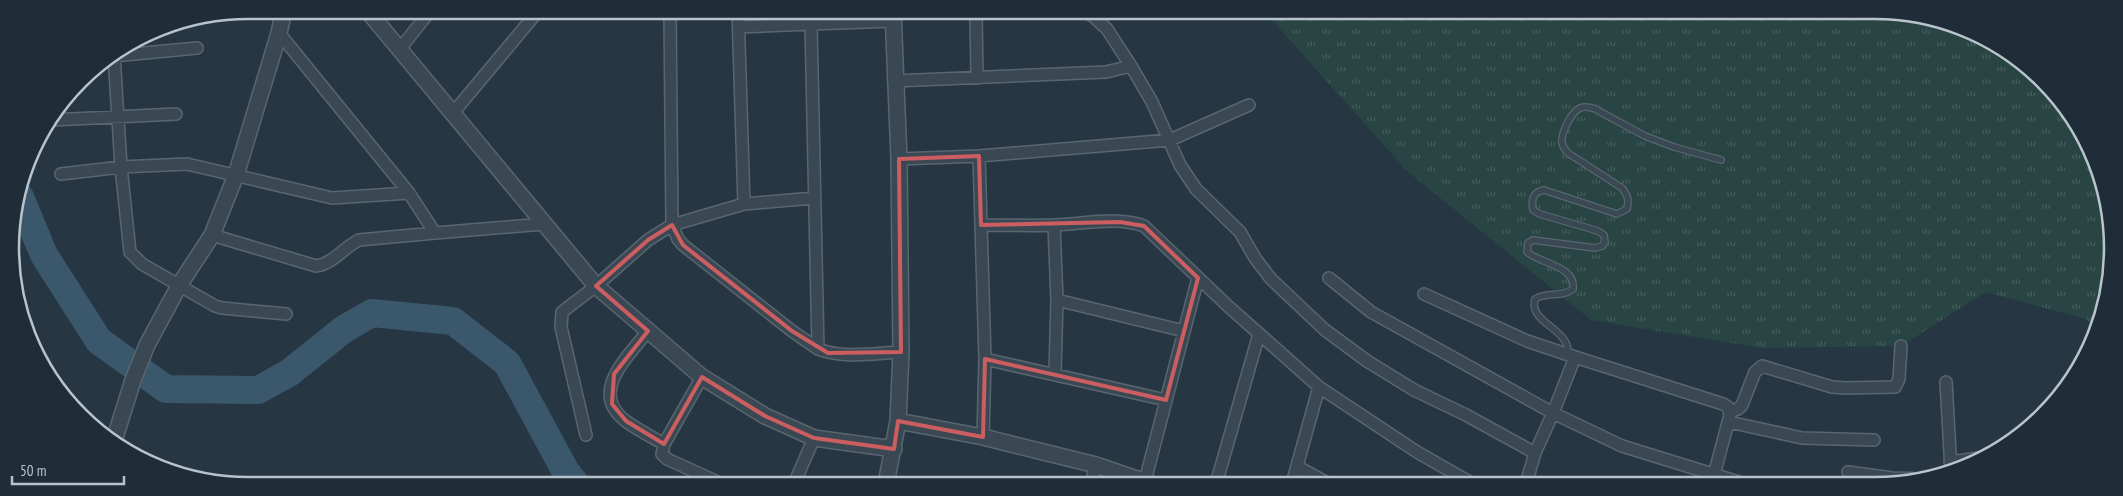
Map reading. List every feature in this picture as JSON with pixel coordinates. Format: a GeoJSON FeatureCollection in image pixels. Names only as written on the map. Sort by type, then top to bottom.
{"type":"FeatureCollection","features":[{"type":"Feature","properties":{"kind":"street"},"geometry":{"type":"LineString","coordinates":[[116,435],[133,380],[147,345],[180,284],[212,235],[236,175],[282,19]]}},
{"type":"Feature","properties":{"kind":"street"},"geometry":{"type":"LineString","coordinates":[[374,19],[596,286],[702,377],[765,416],[814,438],[894,449]]}},
{"type":"Feature","properties":{"kind":"street"},"geometry":{"type":"LineString","coordinates":[[399,50],[424,19]]}},
{"type":"Feature","properties":{"kind":"street"},"geometry":{"type":"LineString","coordinates":[[453,113],[527,19]]}},
{"type":"Feature","properties":{"kind":"street"},"geometry":{"type":"LineString","coordinates":[[670,19],[672,225],[678,239],[683,245],[792,331],[818,349],[828,353],[844,354],[901,352]]}},
{"type":"Feature","properties":{"kind":"street"},"geometry":{"type":"LineString","coordinates":[[738,19],[744,204]]}},
{"type":"Feature","properties":{"kind":"street"},"geometry":{"type":"LineString","coordinates":[[738,27],[811,24],[862,19]]}},
{"type":"Feature","properties":{"kind":"street"},"geometry":{"type":"LineString","coordinates":[[888,477],[898,421],[901,352],[899,159],[894,81],[893,19]]}},
{"type":"Feature","properties":{"kind":"street"},"geometry":{"type":"LineString","coordinates":[[976,19],[977,78]]}},
{"type":"Feature","properties":{"kind":"street"},"geometry":{"type":"LineString","coordinates":[[1096,19],[1107,29],[1131,66],[1152,102],[1180,165],[1196,190],[1240,232],[1270,279],[1342,344],[1388,375],[1535,453]]}},
{"type":"Feature","properties":{"kind":"street"},"geometry":{"type":"LineString","coordinates":[[811,24],[818,349]]}},
{"type":"Feature","properties":{"kind":"street"},"geometry":{"type":"LineString","coordinates":[[279,33],[409,193],[435,233]]}},
{"type":"Feature","properties":{"kind":"street"},"geometry":{"type":"LineString","coordinates":[[126,54],[197,48]]}},
{"type":"Feature","properties":{"kind":"street"},"geometry":{"type":"LineString","coordinates":[[114,62],[121,167],[130,252],[142,264],[180,284],[214,306],[286,314]]}},
{"type":"Feature","properties":{"kind":"street"},"geometry":{"type":"LineString","coordinates":[[894,81],[1106,72],[1131,66]]}},
{"type":"Feature","properties":{"kind":"street"},"geometry":{"type":"LineString","coordinates":[[899,159],[979,156],[1170,140],[1248,105]]}},
{"type":"Feature","properties":{"kind":"street"},"geometry":{"type":"LineString","coordinates":[[58,120],[176,114]]}},
{"type":"Feature","properties":{"kind":"street"},"geometry":{"type":"LineString","coordinates":[[979,156],[985,359],[982,437]]}},
{"type":"Feature","properties":{"kind":"street"},"geometry":{"type":"LineString","coordinates":[[61,174],[121,167],[187,164],[332,198],[409,193]]}},
{"type":"Feature","properties":{"kind":"street"},"geometry":{"type":"LineString","coordinates":[[586,435],[561,327],[562,312],[596,286],[648,240],[672,225],[744,204],[814,198]]}},
{"type":"Feature","properties":{"kind":"street"},"geometry":{"type":"LineString","coordinates":[[981,225],[1134,222],[1151,232],[1259,334],[1320,387],[1451,477]]}},
{"type":"Feature","properties":{"kind":"street"},"geometry":{"type":"LineString","coordinates":[[212,235],[316,266],[328,263],[343,249],[359,240],[544,224]]}},
{"type":"Feature","properties":{"kind":"street"},"geometry":{"type":"LineString","coordinates":[[1054,225],[1055,374]]}},
{"type":"Feature","properties":{"kind":"street"},"geometry":{"type":"LineString","coordinates":[[1150,477],[1166,400],[1198,278]]}},
{"type":"Feature","properties":{"kind":"street"},"geometry":{"type":"LineString","coordinates":[[1329,278],[1347,295],[1378,317],[1554,413],[1622,446],[1721,477]]}},
{"type":"Feature","properties":{"kind":"street"},"geometry":{"type":"LineString","coordinates":[[1424,294],[1520,338],[1723,404],[1730,416],[1802,438],[1874,440]]}},
{"type":"Feature","properties":{"kind":"street"},"geometry":{"type":"LineString","coordinates":[[1056,300],[1184,331]]}},
{"type":"Feature","properties":{"kind":"street"},"geometry":{"type":"LineString","coordinates":[[648,331],[614,374],[610,394],[612,404],[626,421],[664,444]]}},
{"type":"Feature","properties":{"kind":"street"},"geometry":{"type":"LineString","coordinates":[[1218,477],[1259,334]]}},
{"type":"Feature","properties":{"kind":"street"},"geometry":{"type":"LineString","coordinates":[[1714,475],[1730,416],[1742,405],[1755,372],[1762,366],[1832,387],[1895,386],[1899,379],[1901,346]]}},
{"type":"Feature","properties":{"kind":"street"},"geometry":{"type":"LineString","coordinates":[[1528,477],[1535,453],[1554,413],[1571,356]]}},
{"type":"Feature","properties":{"kind":"street"},"geometry":{"type":"LineString","coordinates":[[985,359],[1166,400]]}},
{"type":"Feature","properties":{"kind":"street"},"geometry":{"type":"LineString","coordinates":[[702,377],[664,444],[662,454],[667,459],[707,477]]}},
{"type":"Feature","properties":{"kind":"street"},"geometry":{"type":"LineString","coordinates":[[1946,382],[1951,464]]}},
{"type":"Feature","properties":{"kind":"street"},"geometry":{"type":"LineString","coordinates":[[1294,477],[1320,387]]}},
{"type":"Feature","properties":{"kind":"street"},"geometry":{"type":"LineString","coordinates":[[898,421],[982,437],[1096,465],[1133,477]]}},
{"type":"Feature","properties":{"kind":"street"},"geometry":{"type":"LineString","coordinates":[[797,477],[814,438]]}},
{"type":"Feature","properties":{"kind":"street"},"geometry":{"type":"LineString","coordinates":[[1093,477],[1096,465]]}},
{"type":"Feature","properties":{"kind":"street"},"geometry":{"type":"LineString","coordinates":[[1298,467],[1316,477]]}},
{"type":"Feature","properties":{"kind":"street"},"geometry":{"type":"LineString","coordinates":[[1848,472],[1885,477]]}},
{"type":"Feature","properties":{"kind":"lane"},"geometry":{"type":"LineString","coordinates":[[1571,356],[1566,341],[1535,314],[1533,304],[1534,299],[1545,294],[1568,294],[1573,289],[1574,283],[1571,276],[1562,269],[1534,258],[1527,252],[1526,248],[1528,242],[1533,240],[1594,248],[1602,246],[1605,242],[1604,235],[1598,231],[1540,214],[1533,210],[1533,196],[1537,191],[1544,190],[1617,214],[1628,209],[1629,202],[1628,195],[1622,188],[1568,153],[1564,148],[1562,141],[1563,133],[1573,114],[1579,108],[1595,109],[1645,136],[1674,148],[1721,160]]}},
{"type":"Feature","properties":{"kind":"highlighted area"},"geometry":{"type":"Polygon","coordinates":[[[979,156],[981,225],[1120,222],[1144,226],[1198,278],[1166,400],[985,359],[983,437],[898,421],[894,449],[814,438],[765,416],[702,377],[664,444],[626,421],[612,404],[614,374],[648,331],[596,286],[648,240],[672,225],[683,245],[792,331],[828,353],[853,354],[901,352],[899,159],[979,156]]]}},
{"type":"Feature","properties":{"kind":"green space"},"geometry":{"type":"Polygon","coordinates":[[[1271,19],[1890,19],[1920,23],[1963,36],[1990,49],[2015,66],[2057,108],[2074,133],[2087,160],[2100,203],[2104,233],[2104,263],[2100,293],[2091,324],[2085,319],[1986,292],[1901,346],[1762,348],[1591,320],[1407,171],[1271,19]]]}},
{"type":"Feature","properties":{"kind":"waterway"},"geometry":{"type":"LineString","coordinates":[[23,204],[44,255],[99,341],[166,389],[258,390],[289,373],[344,329],[372,313],[453,321],[507,363],[570,477]]}}]}
